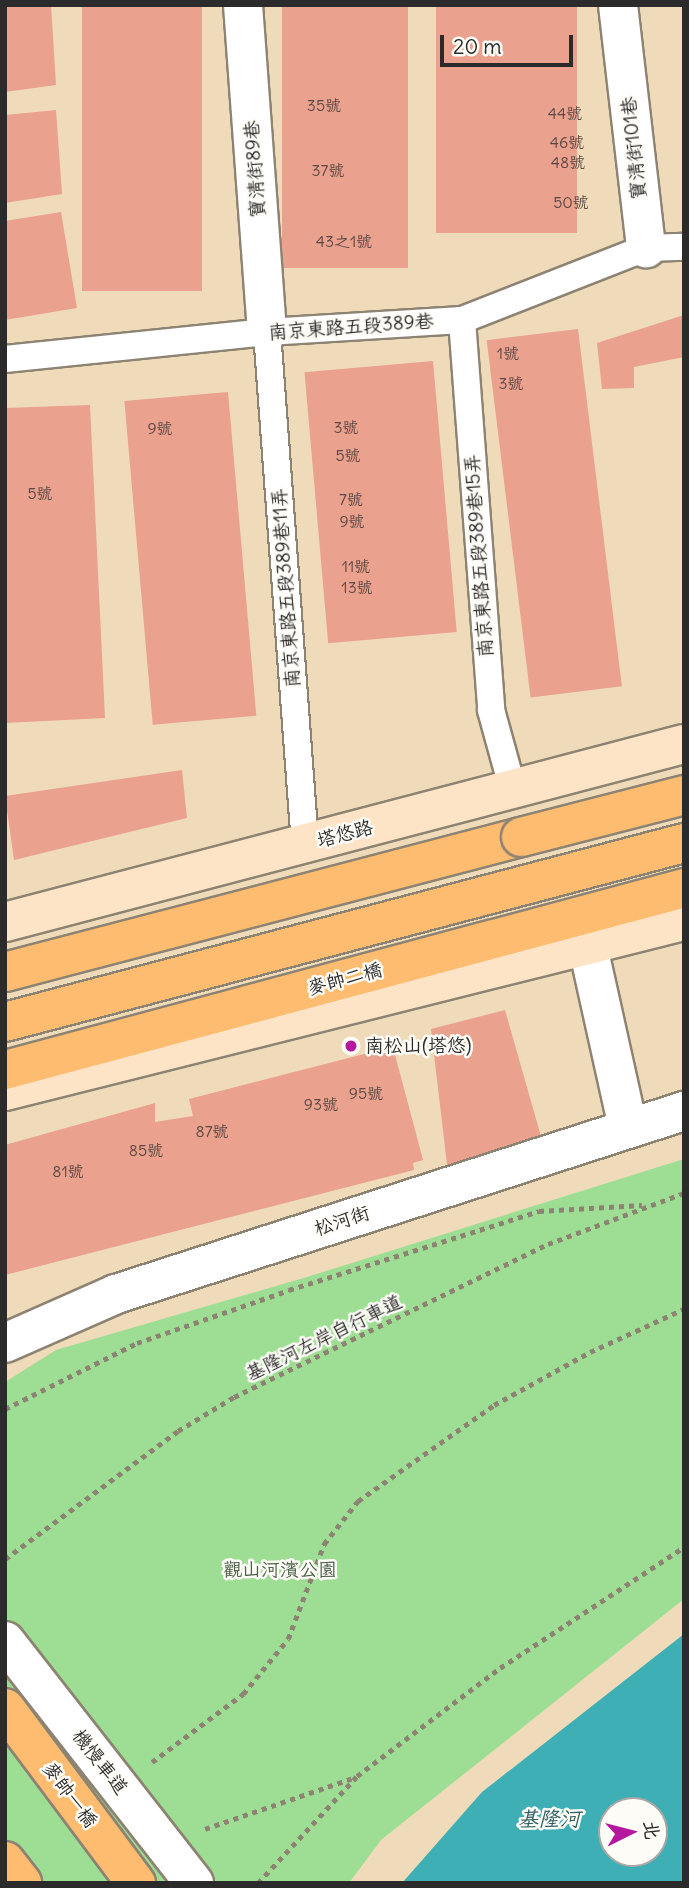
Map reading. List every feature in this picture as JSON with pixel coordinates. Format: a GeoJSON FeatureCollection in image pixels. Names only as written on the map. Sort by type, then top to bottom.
{"type":"FeatureCollection","features":[{"type":"Feature","properties":{"kind":"highway"},"geometry":{"type":"LineString","coordinates":[[5,972],[684,795]]}},
{"type":"Feature","properties":{"kind":"highway"},"geometry":{"type":"LineString","coordinates":[[5,1022],[684,843]]}},
{"type":"Feature","properties":{"kind":"highway","name":"麥帥二橋"},"geometry":{"type":"LineString","coordinates":[[5,1070],[684,888]]}},
{"type":"Feature","properties":{"kind":"highway","name":"麥帥一橋"},"geometry":{"type":"LineString","coordinates":[[5,1708],[136,1883]]}},
{"type":"Feature","properties":{"kind":"highway"},"geometry":{"type":"LineString","coordinates":[[5,1860],[22,1883]]}},
{"type":"Feature","properties":{"kind":"main road","name":"塔悠路"},"geometry":{"type":"LineString","coordinates":[[5,922],[684,744]]}},
{"type":"Feature","properties":{"kind":"main road"},"geometry":{"type":"LineString","coordinates":[[5,1091],[684,921]]}},
{"type":"Feature","properties":{"kind":"street","name":"寶清街89巷"},"geometry":{"type":"LineString","coordinates":[[243,5],[267,332]]}},
{"type":"Feature","properties":{"kind":"street","name":"寶清街101巷"},"geometry":{"type":"LineString","coordinates":[[618,5],[646,248]]}},
{"type":"Feature","properties":{"kind":"street"},"geometry":{"type":"LineString","coordinates":[[588,947],[628,1127]]}},
{"type":"Feature","properties":{"kind":"street","name":"松河街"},"geometry":{"type":"LineString","coordinates":[[5,1343],[116,1294],[684,1111]]}},
{"type":"Feature","properties":{"kind":"street","name":"機慢車道"},"geometry":{"type":"LineString","coordinates":[[5,1641],[194,1883]]}},
{"type":"Feature","properties":{"kind":"lane","name":"南京東路五段389巷"},"geometry":{"type":"LineString","coordinates":[[5,359],[267,332],[462,320],[646,248],[684,247]]}},
{"type":"Feature","properties":{"kind":"lane","name":"南京東路五段389巷15弄"},"geometry":{"type":"LineString","coordinates":[[462,320],[491,710],[513,790]]}},
{"type":"Feature","properties":{"kind":"lane","name":"南京東路五段389巷11弄"},"geometry":{"type":"LineString","coordinates":[[267,332],[305,844]]}},
{"type":"Feature","properties":{"kind":"path","name":"基隆河左岸自行車道"},"geometry":{"type":"LineString","coordinates":[[5,1559],[178,1431],[234,1397],[548,1244],[647,1204],[684,1193]]}},
{"type":"Feature","properties":{"kind":"path"},"geometry":{"type":"LineString","coordinates":[[5,1409],[137,1343],[289,1290],[539,1211],[647,1204]]}},
{"type":"Feature","properties":{"kind":"path"},"geometry":{"type":"LineString","coordinates":[[142,1769],[243,1694],[280,1648],[324,1544],[358,1501],[494,1405],[684,1309]]}},
{"type":"Feature","properties":{"kind":"path"},"geometry":{"type":"LineString","coordinates":[[258,1883],[357,1776],[500,1668],[684,1547]]}},
{"type":"Feature","properties":{"kind":"path"},"geometry":{"type":"LineString","coordinates":[[192,1833],[357,1776]]}},
{"type":"Feature","properties":{"kind":"green space","name":"觀山河濱公園"},"geometry":{"type":"Polygon","coordinates":[[[684,1159],[684,1599],[381,1840],[349,1883],[5,1883],[5,1382],[56,1350],[307,1277],[684,1159]]]}},
{"type":"Feature","properties":{"kind":"water","name":"基隆河"},"geometry":{"type":"Polygon","coordinates":[[[684,1634],[684,1883],[402,1883],[482,1792],[684,1634]]]}},
{"type":"Feature","properties":{"kind":"building"},"geometry":{"type":"Polygon","coordinates":[[[5,5],[51,5],[56,85],[5,92],[5,5]]]}},
{"type":"Feature","properties":{"kind":"building"},"geometry":{"type":"Polygon","coordinates":[[[82,5],[202,5],[202,291],[82,291],[82,5]]]}},
{"type":"Feature","properties":{"kind":"building"},"geometry":{"type":"Polygon","coordinates":[[[282,5],[408,5],[408,268],[282,268],[282,5]]]}},
{"type":"Feature","properties":{"kind":"building"},"geometry":{"type":"Polygon","coordinates":[[[436,5],[577,5],[577,233],[436,233],[436,5]]]}},
{"type":"Feature","properties":{"kind":"building"},"geometry":{"type":"Polygon","coordinates":[[[56,110],[62,194],[5,203],[5,115],[56,110]]]}},
{"type":"Feature","properties":{"kind":"building"},"geometry":{"type":"Polygon","coordinates":[[[61,212],[77,308],[5,320],[5,221],[61,212]]]}},
{"type":"Feature","properties":{"kind":"building"},"geometry":{"type":"Polygon","coordinates":[[[684,315],[684,357],[634,367],[634,388],[602,389],[597,343],[684,315]]]}},
{"type":"Feature","properties":{"kind":"building"},"geometry":{"type":"Polygon","coordinates":[[[578,329],[622,686],[531,698],[487,340],[578,329]]]}},
{"type":"Feature","properties":{"kind":"building"},"geometry":{"type":"Polygon","coordinates":[[[433,361],[457,632],[328,643],[304,372],[433,361]]]}},
{"type":"Feature","properties":{"kind":"building"},"geometry":{"type":"Polygon","coordinates":[[[228,392],[256,716],[153,725],[124,401],[228,392]]]}},
{"type":"Feature","properties":{"kind":"building"},"geometry":{"type":"Polygon","coordinates":[[[90,405],[105,718],[5,723],[5,408],[90,405]]]}},
{"type":"Feature","properties":{"kind":"building"},"geometry":{"type":"Polygon","coordinates":[[[182,770],[187,818],[14,860],[5,796],[182,770]]]}},
{"type":"Feature","properties":{"kind":"building"},"geometry":{"type":"Polygon","coordinates":[[[505,1010],[542,1140],[448,1173],[431,1029],[505,1010]]]}},
{"type":"Feature","properties":{"kind":"building"},"geometry":{"type":"Polygon","coordinates":[[[390,1036],[423,1160],[413,1163],[414,1170],[5,1275],[5,1145],[155,1103],[155,1122],[193,1116],[189,1099],[368,1053],[367,1044],[390,1036]]]}},
{"type":"Feature","properties":{"kind":"place","name":"南松山(塔悠)"},"geometry":{"type":"Point","coordinates":[351,1046]}}]}
